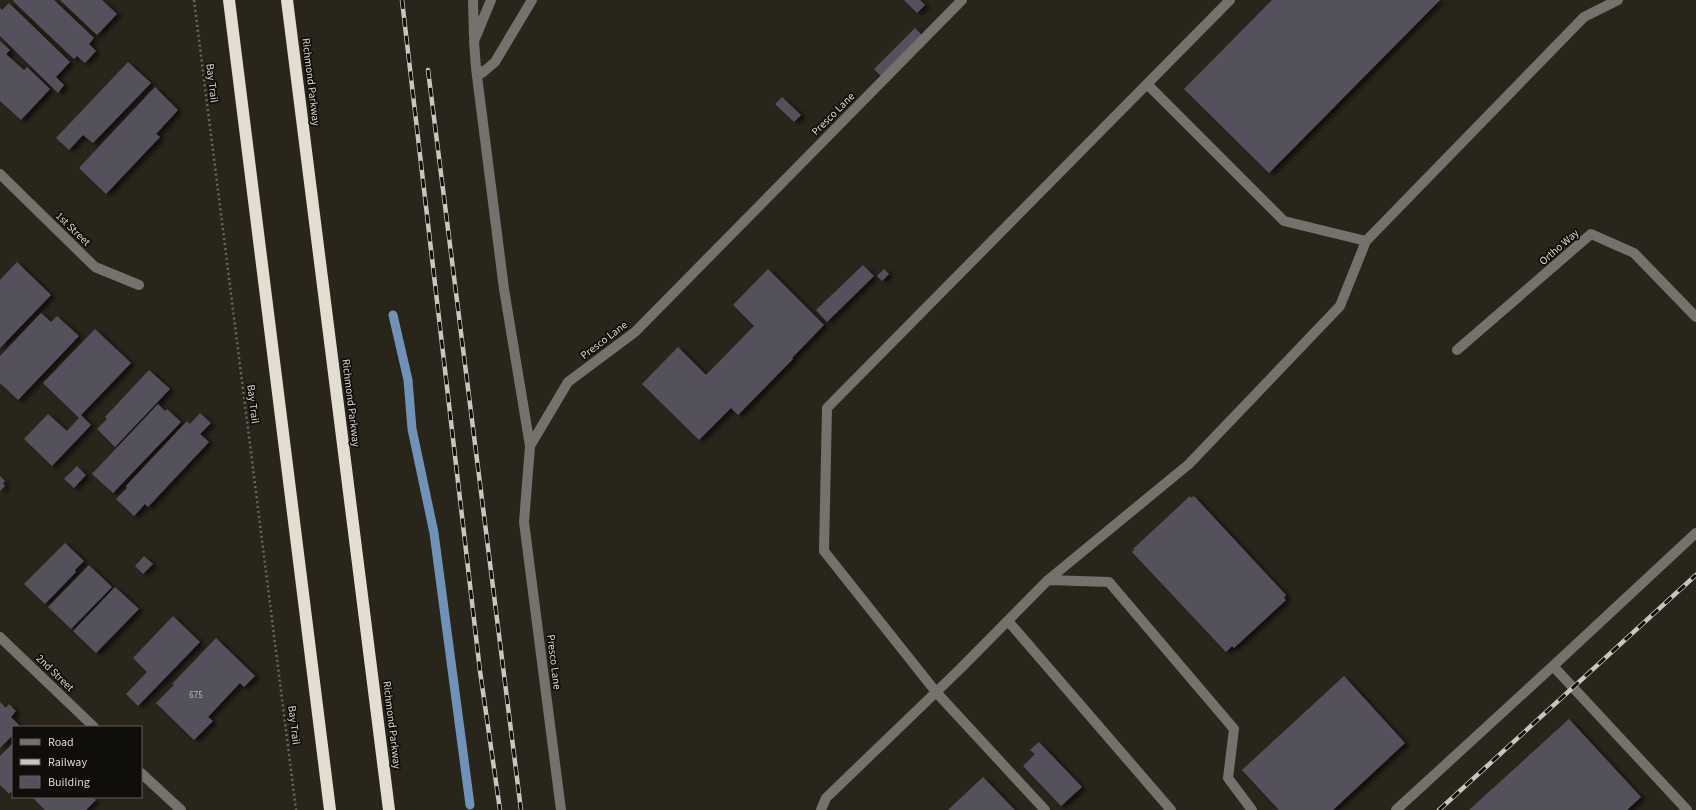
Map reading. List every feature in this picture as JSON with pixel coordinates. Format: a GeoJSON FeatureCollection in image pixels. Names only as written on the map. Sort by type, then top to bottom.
{"type":"FeatureCollection","features":[{"type":"Feature","properties":{"kind":"highway"},"geometry":{"type":"LineString","coordinates":[[229,0],[330,810]]}},
{"type":"Feature","properties":{"kind":"highway","name":"Richmond Parkway"},"geometry":{"type":"LineString","coordinates":[[287,0],[389,810]]}},
{"type":"Feature","properties":{"kind":"street"},"geometry":{"type":"LineString","coordinates":[[473,0],[476,68],[504,289],[530,446]]}},
{"type":"Feature","properties":{"kind":"street"},"geometry":{"type":"LineString","coordinates":[[474,41],[491,0]]}},
{"type":"Feature","properties":{"kind":"street"},"geometry":{"type":"LineString","coordinates":[[476,68],[482,73],[495,62],[532,0]]}},
{"type":"Feature","properties":{"kind":"street","name":"Presco Lane"},"geometry":{"type":"LineString","coordinates":[[561,810],[524,522],[530,446],[568,382],[634,332],[962,0]]}},
{"type":"Feature","properties":{"kind":"street"},"geometry":{"type":"LineString","coordinates":[[1045,810],[936,692],[824,551],[827,408],[1230,0]]}},
{"type":"Feature","properties":{"kind":"street"},"geometry":{"type":"LineString","coordinates":[[821,810],[826,798],[936,692],[1048,580],[1190,464],[1340,306],[1366,241],[1584,17],[1618,0]]}},
{"type":"Feature","properties":{"kind":"street"},"geometry":{"type":"LineString","coordinates":[[1147,84],[1284,222],[1366,241]]}},
{"type":"Feature","properties":{"kind":"street","name":"1st Street"},"geometry":{"type":"LineString","coordinates":[[0,174],[95,267],[139,285]]}},
{"type":"Feature","properties":{"kind":"street","name":"Ortho Way"},"geometry":{"type":"LineString","coordinates":[[1457,350],[1591,234],[1634,253],[1696,317]]}},
{"type":"Feature","properties":{"kind":"street"},"geometry":{"type":"LineString","coordinates":[[1396,810],[1696,533]]}},
{"type":"Feature","properties":{"kind":"street"},"geometry":{"type":"LineString","coordinates":[[1048,580],[1110,582],[1234,729],[1228,778],[1252,810]]}},
{"type":"Feature","properties":{"kind":"street"},"geometry":{"type":"LineString","coordinates":[[1008,621],[1171,810]]}},
{"type":"Feature","properties":{"kind":"street","name":"2nd Street"},"geometry":{"type":"LineString","coordinates":[[0,637],[93,726]]}},
{"type":"Feature","properties":{"kind":"street"},"geometry":{"type":"LineString","coordinates":[[1553,666],[1687,810]]}},
{"type":"Feature","properties":{"kind":"street"},"geometry":{"type":"LineString","coordinates":[[142,773],[180,810]]}},
{"type":"Feature","properties":{"kind":"path","name":"Bay Trail"},"geometry":{"type":"LineString","coordinates":[[194,0],[296,810]]}},
{"type":"Feature","properties":{"kind":"building"},"geometry":{"type":"Polygon","coordinates":[[[54,0],[94,38],[89,44],[96,51],[85,63],[77,56],[74,59],[13,1],[54,0]]]}},
{"type":"Feature","properties":{"kind":"building"},"geometry":{"type":"Polygon","coordinates":[[[60,0],[102,0],[117,14],[97,35],[60,0]]]}},
{"type":"Feature","properties":{"kind":"building"},"geometry":{"type":"Polygon","coordinates":[[[904,0],[920,0],[925,5],[917,13],[904,0]]]}},
{"type":"Feature","properties":{"kind":"building"},"geometry":{"type":"Polygon","coordinates":[[[1272,0],[1440,0],[1269,173],[1184,89],[1272,0]]]}},
{"type":"Feature","properties":{"kind":"building"},"geometry":{"type":"Polygon","coordinates":[[[9,3],[70,62],[56,77],[64,85],[58,93],[0,36],[0,8],[2,10],[9,3]]]}},
{"type":"Feature","properties":{"kind":"building"},"geometry":{"type":"Polygon","coordinates":[[[915,28],[922,35],[881,76],[874,69],[915,28]]]}},
{"type":"Feature","properties":{"kind":"building"},"geometry":{"type":"Polygon","coordinates":[[[0,41],[10,50],[6,54],[24,70],[27,67],[50,89],[21,120],[0,101],[0,41]]]}},
{"type":"Feature","properties":{"kind":"building"},"geometry":{"type":"Polygon","coordinates":[[[128,62],[151,83],[93,143],[83,135],[69,150],[56,138],[128,62]]]}},
{"type":"Feature","properties":{"kind":"building"},"geometry":{"type":"Polygon","coordinates":[[[155,87],[178,110],[156,134],[160,137],[106,194],[79,168],[155,87]]]}},
{"type":"Feature","properties":{"kind":"building"},"geometry":{"type":"Polygon","coordinates":[[[782,97],[801,115],[794,122],[775,104],[782,97]]]}},
{"type":"Feature","properties":{"kind":"building"},"geometry":{"type":"Polygon","coordinates":[[[17,262],[51,295],[0,348],[0,280],[17,262]]]}},
{"type":"Feature","properties":{"kind":"building"},"geometry":{"type":"Polygon","coordinates":[[[863,265],[874,276],[827,322],[816,310],[863,265]]]}},
{"type":"Feature","properties":{"kind":"building"},"geometry":{"type":"Polygon","coordinates":[[[768,269],[824,325],[738,415],[731,408],[699,440],[642,384],[678,347],[706,375],[754,326],[733,305],[768,269]]]}},
{"type":"Feature","properties":{"kind":"building"},"geometry":{"type":"Polygon","coordinates":[[[884,269],[889,274],[882,281],[877,276],[884,269]]]}},
{"type":"Feature","properties":{"kind":"building"},"geometry":{"type":"Polygon","coordinates":[[[41,313],[51,322],[57,316],[79,336],[18,400],[0,383],[0,356],[41,313]]]}},
{"type":"Feature","properties":{"kind":"building"},"geometry":{"type":"Polygon","coordinates":[[[95,329],[131,363],[81,415],[91,425],[52,466],[24,439],[48,414],[67,431],[79,418],[43,383],[95,329]]]}},
{"type":"Feature","properties":{"kind":"building"},"geometry":{"type":"Polygon","coordinates":[[[149,370],[170,389],[115,447],[97,429],[107,419],[105,417],[149,370]]]}},
{"type":"Feature","properties":{"kind":"building"},"geometry":{"type":"Polygon","coordinates":[[[158,404],[165,411],[167,409],[181,422],[113,493],[92,474],[158,404]]]}},
{"type":"Feature","properties":{"kind":"building"},"geometry":{"type":"Polygon","coordinates":[[[200,413],[211,423],[200,434],[209,442],[148,507],[145,504],[134,516],[116,499],[127,488],[126,486],[187,421],[190,424],[200,413]]]}},
{"type":"Feature","properties":{"kind":"building"},"geometry":{"type":"Polygon","coordinates":[[[77,466],[86,475],[74,488],[64,479],[77,466]]]}},
{"type":"Feature","properties":{"kind":"building"},"geometry":{"type":"Polygon","coordinates":[[[0,476],[5,481],[3,483],[5,486],[0,491],[0,476]]]}},
{"type":"Feature","properties":{"kind":"building"},"geometry":{"type":"Polygon","coordinates":[[[1190,496],[1191,498],[1194,496],[1286,595],[1284,598],[1286,600],[1234,648],[1232,646],[1226,652],[1132,552],[1134,550],[1133,549],[1190,496]]]}},
{"type":"Feature","properties":{"kind":"building"},"geometry":{"type":"Polygon","coordinates":[[[65,543],[84,561],[75,570],[76,572],[45,604],[24,584],[65,543]]]}},
{"type":"Feature","properties":{"kind":"building"},"geometry":{"type":"Polygon","coordinates":[[[144,556],[153,564],[143,574],[135,566],[144,556]]]}},
{"type":"Feature","properties":{"kind":"building"},"geometry":{"type":"Polygon","coordinates":[[[89,565],[112,587],[71,629],[48,607],[89,565]]]}},
{"type":"Feature","properties":{"kind":"building"},"geometry":{"type":"Polygon","coordinates":[[[115,587],[139,609],[96,653],[73,631],[115,587]]]}},
{"type":"Feature","properties":{"kind":"building"},"geometry":{"type":"Polygon","coordinates":[[[173,616],[200,642],[138,706],[126,694],[147,672],[133,658],[173,616]]]}},
{"type":"Feature","properties":{"kind":"building"},"geometry":{"type":"Polygon","coordinates":[[[216,638],[255,676],[244,687],[240,683],[208,717],[213,721],[194,740],[156,703],[216,638]]]}},
{"type":"Feature","properties":{"kind":"building"},"geometry":{"type":"Polygon","coordinates":[[[1344,676],[1405,743],[1333,810],[1279,810],[1242,770],[1344,676]]]}},
{"type":"Feature","properties":{"kind":"building"},"geometry":{"type":"Polygon","coordinates":[[[0,702],[6,708],[9,704],[16,711],[11,717],[20,726],[12,726],[12,736],[0,748],[0,702]]]}},
{"type":"Feature","properties":{"kind":"building"},"geometry":{"type":"Polygon","coordinates":[[[1569,719],[1641,797],[1627,810],[1469,810],[1569,719]]]}},
{"type":"Feature","properties":{"kind":"building"},"geometry":{"type":"Polygon","coordinates":[[[1039,742],[1082,787],[1061,806],[1023,766],[1035,754],[1030,750],[1039,742]]]}},
{"type":"Feature","properties":{"kind":"building"},"geometry":{"type":"Polygon","coordinates":[[[12,744],[12,791],[9,794],[0,785],[0,756],[12,744]]]}},
{"type":"Feature","properties":{"kind":"building"},"geometry":{"type":"Polygon","coordinates":[[[983,777],[1015,810],[948,810],[983,777]]]}},
{"type":"Feature","properties":{"kind":"building"},"geometry":{"type":"Polygon","coordinates":[[[33,798],[93,798],[96,800],[86,810],[45,810],[33,798]]]}},
{"type":"Feature","properties":{"kind":"waterway"},"geometry":{"type":"LineString","coordinates":[[393,315],[408,380],[412,429],[434,533],[470,805]]}},
{"type":"Feature","properties":{"kind":"railway"},"geometry":{"type":"LineString","coordinates":[[402,0],[480,671],[500,810]]}},
{"type":"Feature","properties":{"kind":"railway"},"geometry":{"type":"LineString","coordinates":[[428,70],[521,810]]}},
{"type":"Feature","properties":{"kind":"railway"},"geometry":{"type":"LineString","coordinates":[[1439,810],[1696,575]]}}]}
